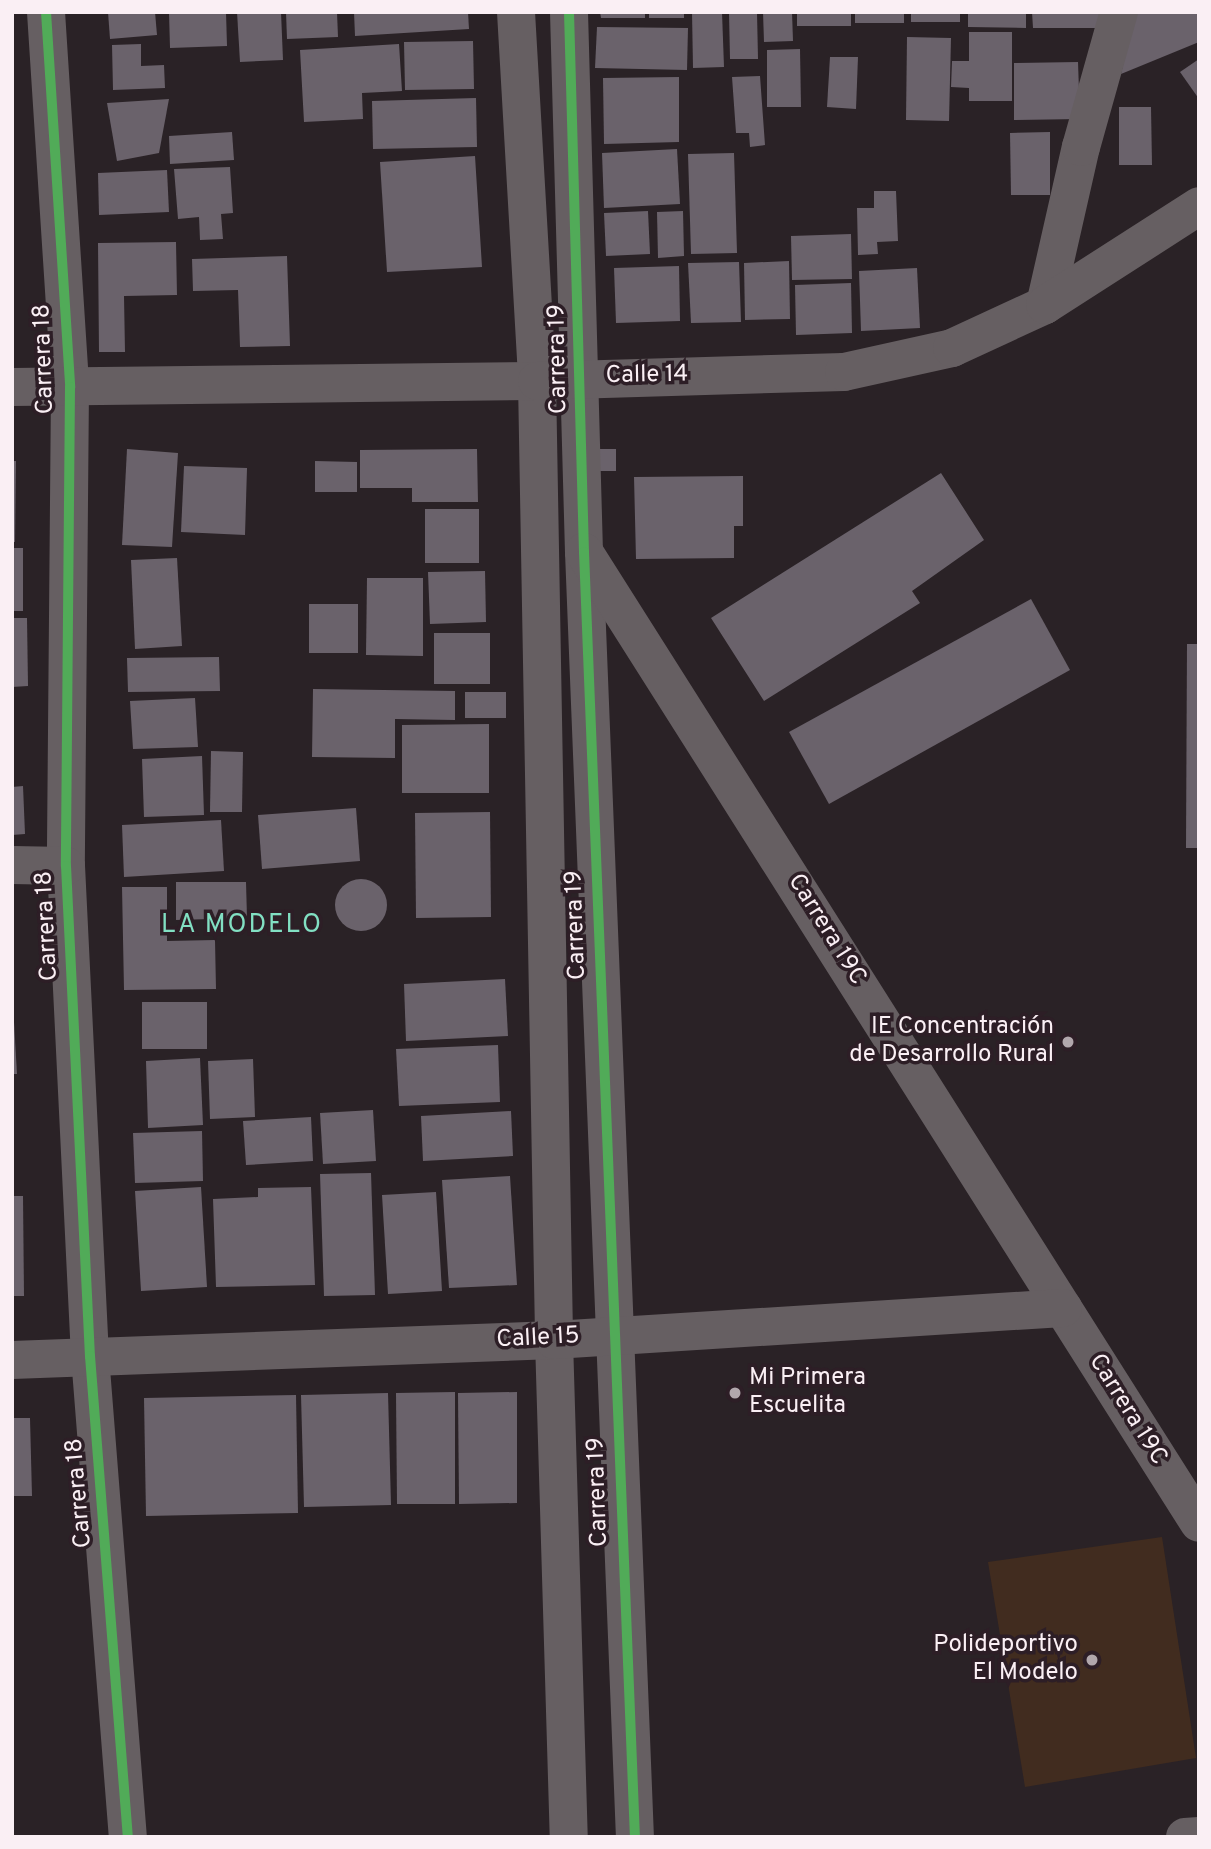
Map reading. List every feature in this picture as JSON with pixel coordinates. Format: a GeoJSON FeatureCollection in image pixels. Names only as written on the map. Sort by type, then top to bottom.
{"type":"FeatureCollection","features":[{"type":"Feature","properties":{"kind":"street","name":"Carrera 18"},"geometry":{"type":"LineString","coordinates":[[46,12],[69,387],[66,866],[90,1356],[128,1837]]}},
{"type":"Feature","properties":{"kind":"street","name":"Carrera 19"},"geometry":{"type":"LineString","coordinates":[[516,12],[537,381],[554,1340],[569,1837]]}},
{"type":"Feature","properties":{"kind":"street","name":"Carrera 19"},"geometry":{"type":"LineString","coordinates":[[569,12],[584,552],[635,1837]]}},
{"type":"Feature","properties":{"kind":"street"},"geometry":{"type":"LineString","coordinates":[[1045,305],[1081,147],[1119,12]]}},
{"type":"Feature","properties":{"kind":"street","name":"Calle 14"},"geometry":{"type":"LineString","coordinates":[[12,387],[537,381],[580,377],[844,372],[952,348],[1045,305],[1199,206]]}},
{"type":"Feature","properties":{"kind":"street","name":"Carrera 19C"},"geometry":{"type":"LineString","coordinates":[[584,552],[1199,1523]]}},
{"type":"Feature","properties":{"kind":"street"},"geometry":{"type":"LineString","coordinates":[[12,865],[66,866]]}},
{"type":"Feature","properties":{"kind":"street","name":"Calle 15"},"geometry":{"type":"LineString","coordinates":[[12,1360],[554,1340],[614,1334],[1063,1308]]}},
{"type":"Feature","properties":{"kind":"street"},"geometry":{"type":"LineString","coordinates":[[1185,1837],[1199,1836]]}},
{"type":"Feature","properties":{"kind":"shaded area","name":"Polideportivo El Modelo"},"geometry":{"type":"Polygon","coordinates":[[[1162,1537],[1196,1758],[1025,1787],[988,1562],[1162,1537]]]}},
{"type":"Feature","properties":{"kind":"building"},"geometry":{"type":"Polygon","coordinates":[[[108,12],[155,12],[157,35],[110,39],[108,12]]]}},
{"type":"Feature","properties":{"kind":"building"},"geometry":{"type":"Polygon","coordinates":[[[169,12],[226,12],[227,46],[170,48],[169,12]]]}},
{"type":"Feature","properties":{"kind":"building"},"geometry":{"type":"Polygon","coordinates":[[[237,12],[281,12],[283,60],[240,62],[237,12]]]}},
{"type":"Feature","properties":{"kind":"building"},"geometry":{"type":"Polygon","coordinates":[[[286,12],[337,12],[338,37],[287,39],[286,12]]]}},
{"type":"Feature","properties":{"kind":"building"},"geometry":{"type":"Polygon","coordinates":[[[354,12],[468,12],[469,29],[355,36],[354,12]]]}},
{"type":"Feature","properties":{"kind":"building"},"geometry":{"type":"Polygon","coordinates":[[[600,12],[645,12],[645,18],[601,18],[600,12]]]}},
{"type":"Feature","properties":{"kind":"building"},"geometry":{"type":"Polygon","coordinates":[[[649,12],[684,12],[684,18],[649,18],[649,12]]]}},
{"type":"Feature","properties":{"kind":"building"},"geometry":{"type":"Polygon","coordinates":[[[692,12],[722,12],[724,67],[693,68],[692,12]]]}},
{"type":"Feature","properties":{"kind":"building"},"geometry":{"type":"Polygon","coordinates":[[[729,12],[757,12],[758,59],[730,59],[729,12]]]}},
{"type":"Feature","properties":{"kind":"building"},"geometry":{"type":"Polygon","coordinates":[[[763,12],[792,12],[793,41],[764,42],[763,12]]]}},
{"type":"Feature","properties":{"kind":"building"},"geometry":{"type":"Polygon","coordinates":[[[797,12],[851,12],[851,26],[797,26],[797,12]]]}},
{"type":"Feature","properties":{"kind":"building"},"geometry":{"type":"Polygon","coordinates":[[[855,12],[904,12],[904,23],[855,23],[855,12]]]}},
{"type":"Feature","properties":{"kind":"building"},"geometry":{"type":"Polygon","coordinates":[[[911,12],[960,12],[960,22],[911,22],[911,12]]]}},
{"type":"Feature","properties":{"kind":"building"},"geometry":{"type":"Polygon","coordinates":[[[968,12],[1026,12],[1026,28],[968,27],[968,12]]]}},
{"type":"Feature","properties":{"kind":"building"},"geometry":{"type":"Polygon","coordinates":[[[1032,12],[1100,12],[1100,28],[1033,28],[1032,12]]]}},
{"type":"Feature","properties":{"kind":"building"},"geometry":{"type":"Polygon","coordinates":[[[1135,12],[1199,12],[1199,42],[1121,74],[1135,12]]]}},
{"type":"Feature","properties":{"kind":"building"},"geometry":{"type":"Polygon","coordinates":[[[597,27],[688,28],[687,70],[595,68],[597,27]]]}},
{"type":"Feature","properties":{"kind":"building"},"geometry":{"type":"Polygon","coordinates":[[[969,32],[1012,32],[1012,101],[969,101],[969,88],[951,87],[952,61],[969,61],[969,32]]]}},
{"type":"Feature","properties":{"kind":"building"},"geometry":{"type":"Polygon","coordinates":[[[907,37],[951,38],[949,121],[906,120],[907,37]]]}},
{"type":"Feature","properties":{"kind":"building"},"geometry":{"type":"Polygon","coordinates":[[[473,41],[474,89],[405,90],[404,42],[473,41]]]}},
{"type":"Feature","properties":{"kind":"building"},"geometry":{"type":"Polygon","coordinates":[[[141,44],[141,66],[164,65],[165,88],[113,90],[112,45],[141,44]]]}},
{"type":"Feature","properties":{"kind":"building"},"geometry":{"type":"Polygon","coordinates":[[[399,44],[402,91],[362,93],[363,119],[304,122],[300,50],[399,44]]]}},
{"type":"Feature","properties":{"kind":"building"},"geometry":{"type":"Polygon","coordinates":[[[800,49],[801,107],[767,107],[767,50],[800,49]]]}},
{"type":"Feature","properties":{"kind":"building"},"geometry":{"type":"Polygon","coordinates":[[[830,57],[858,57],[856,109],[827,107],[830,57]]]}},
{"type":"Feature","properties":{"kind":"building"},"geometry":{"type":"Polygon","coordinates":[[[1199,59],[1199,99],[1180,72],[1199,59]]]}},
{"type":"Feature","properties":{"kind":"building"},"geometry":{"type":"Polygon","coordinates":[[[1078,62],[1080,119],[1014,120],[1014,63],[1078,62]]]}},
{"type":"Feature","properties":{"kind":"building"},"geometry":{"type":"Polygon","coordinates":[[[760,76],[765,145],[750,147],[749,133],[736,133],[732,77],[760,76]]]}},
{"type":"Feature","properties":{"kind":"building"},"geometry":{"type":"Polygon","coordinates":[[[679,77],[679,142],[604,144],[603,78],[679,77]]]}},
{"type":"Feature","properties":{"kind":"building"},"geometry":{"type":"Polygon","coordinates":[[[476,98],[477,147],[373,149],[372,101],[476,98]]]}},
{"type":"Feature","properties":{"kind":"building"},"geometry":{"type":"Polygon","coordinates":[[[169,99],[159,153],[117,161],[107,103],[169,99]]]}},
{"type":"Feature","properties":{"kind":"building"},"geometry":{"type":"Polygon","coordinates":[[[1119,107],[1151,107],[1152,165],[1119,165],[1119,107]]]}},
{"type":"Feature","properties":{"kind":"building"},"geometry":{"type":"Polygon","coordinates":[[[232,132],[234,160],[170,164],[169,136],[232,132]]]}},
{"type":"Feature","properties":{"kind":"building"},"geometry":{"type":"Polygon","coordinates":[[[1050,132],[1050,195],[1011,195],[1010,133],[1050,132]]]}},
{"type":"Feature","properties":{"kind":"building"},"geometry":{"type":"Polygon","coordinates":[[[677,149],[680,204],[604,208],[602,153],[677,149]]]}},
{"type":"Feature","properties":{"kind":"building"},"geometry":{"type":"Polygon","coordinates":[[[734,153],[737,253],[691,254],[688,154],[734,153]]]}},
{"type":"Feature","properties":{"kind":"building"},"geometry":{"type":"Polygon","coordinates":[[[475,156],[482,267],[387,272],[380,162],[475,156]]]}},
{"type":"Feature","properties":{"kind":"building"},"geometry":{"type":"Polygon","coordinates":[[[230,167],[233,213],[221,214],[223,239],[200,240],[199,217],[178,219],[174,169],[230,167]]]}},
{"type":"Feature","properties":{"kind":"building"},"geometry":{"type":"Polygon","coordinates":[[[167,170],[169,212],[99,215],[98,173],[167,170]]]}},
{"type":"Feature","properties":{"kind":"building"},"geometry":{"type":"Polygon","coordinates":[[[874,191],[896,191],[898,241],[877,242],[878,254],[858,255],[857,208],[874,208],[874,191]]]}},
{"type":"Feature","properties":{"kind":"building"},"geometry":{"type":"Polygon","coordinates":[[[648,211],[650,254],[606,256],[604,213],[648,211]]]}},
{"type":"Feature","properties":{"kind":"building"},"geometry":{"type":"Polygon","coordinates":[[[683,211],[684,256],[658,258],[657,212],[683,211]]]}},
{"type":"Feature","properties":{"kind":"building"},"geometry":{"type":"Polygon","coordinates":[[[851,234],[852,279],[792,280],[791,236],[851,234]]]}},
{"type":"Feature","properties":{"kind":"building"},"geometry":{"type":"Polygon","coordinates":[[[176,242],[177,295],[124,296],[125,352],[99,352],[98,243],[176,242]]]}},
{"type":"Feature","properties":{"kind":"building"},"geometry":{"type":"Polygon","coordinates":[[[287,256],[290,346],[240,347],[238,290],[193,291],[192,259],[287,256]]]}},
{"type":"Feature","properties":{"kind":"building"},"geometry":{"type":"Polygon","coordinates":[[[789,261],[790,319],[745,320],[744,263],[789,261]]]}},
{"type":"Feature","properties":{"kind":"building"},"geometry":{"type":"Polygon","coordinates":[[[739,262],[741,322],[691,323],[688,263],[739,262]]]}},
{"type":"Feature","properties":{"kind":"building"},"geometry":{"type":"Polygon","coordinates":[[[679,266],[680,321],[616,323],[614,268],[679,266]]]}},
{"type":"Feature","properties":{"kind":"building"},"geometry":{"type":"Polygon","coordinates":[[[917,268],[920,328],[861,331],[859,271],[917,268]]]}},
{"type":"Feature","properties":{"kind":"building"},"geometry":{"type":"Polygon","coordinates":[[[851,283],[852,333],[796,335],[795,285],[851,283]]]}},
{"type":"Feature","properties":{"kind":"building"},"geometry":{"type":"Polygon","coordinates":[[[127,449],[178,453],[172,547],[122,545],[127,449]]]}},
{"type":"Feature","properties":{"kind":"building"},"geometry":{"type":"Polygon","coordinates":[[[477,449],[478,502],[412,502],[412,488],[360,488],[360,450],[477,449]]]}},
{"type":"Feature","properties":{"kind":"building"},"geometry":{"type":"Polygon","coordinates":[[[599,449],[616,449],[616,471],[599,471],[599,449]]]}},
{"type":"Feature","properties":{"kind":"building"},"geometry":{"type":"Polygon","coordinates":[[[12,461],[16,461],[15,542],[12,542],[12,461]]]}},
{"type":"Feature","properties":{"kind":"building"},"geometry":{"type":"Polygon","coordinates":[[[315,461],[357,462],[357,492],[315,492],[315,461]]]}},
{"type":"Feature","properties":{"kind":"building"},"geometry":{"type":"Polygon","coordinates":[[[184,466],[247,468],[245,535],[181,532],[184,466]]]}},
{"type":"Feature","properties":{"kind":"building"},"geometry":{"type":"Polygon","coordinates":[[[941,473],[984,540],[912,591],[920,603],[764,701],[711,618],[941,473]]]}},
{"type":"Feature","properties":{"kind":"building"},"geometry":{"type":"Polygon","coordinates":[[[743,476],[743,526],[734,526],[734,558],[636,559],[634,477],[743,476]]]}},
{"type":"Feature","properties":{"kind":"building"},"geometry":{"type":"Polygon","coordinates":[[[425,509],[479,509],[479,563],[425,563],[425,509]]]}},
{"type":"Feature","properties":{"kind":"building"},"geometry":{"type":"Polygon","coordinates":[[[12,548],[23,548],[23,611],[12,611],[12,548]]]}},
{"type":"Feature","properties":{"kind":"building"},"geometry":{"type":"Polygon","coordinates":[[[177,558],[182,646],[135,649],[131,560],[177,558]]]}},
{"type":"Feature","properties":{"kind":"building"},"geometry":{"type":"Polygon","coordinates":[[[485,571],[486,622],[430,624],[428,572],[485,571]]]}},
{"type":"Feature","properties":{"kind":"building"},"geometry":{"type":"Polygon","coordinates":[[[367,578],[423,578],[423,656],[366,655],[367,578]]]}},
{"type":"Feature","properties":{"kind":"building"},"geometry":{"type":"Polygon","coordinates":[[[1031,599],[1070,670],[829,804],[789,732],[1031,599]]]}},
{"type":"Feature","properties":{"kind":"building"},"geometry":{"type":"Polygon","coordinates":[[[309,604],[358,604],[358,653],[309,653],[309,604]]]}},
{"type":"Feature","properties":{"kind":"building"},"geometry":{"type":"Polygon","coordinates":[[[12,618],[27,618],[28,686],[12,687],[12,618]]]}},
{"type":"Feature","properties":{"kind":"building"},"geometry":{"type":"Polygon","coordinates":[[[434,633],[490,633],[490,684],[434,684],[434,633]]]}},
{"type":"Feature","properties":{"kind":"building"},"geometry":{"type":"Polygon","coordinates":[[[1187,644],[1199,644],[1199,848],[1186,848],[1187,644]]]}},
{"type":"Feature","properties":{"kind":"building"},"geometry":{"type":"Polygon","coordinates":[[[219,657],[220,691],[128,692],[127,658],[219,657]]]}},
{"type":"Feature","properties":{"kind":"building"},"geometry":{"type":"Polygon","coordinates":[[[313,689],[455,691],[455,720],[395,719],[395,758],[312,757],[313,689]]]}},
{"type":"Feature","properties":{"kind":"building"},"geometry":{"type":"Polygon","coordinates":[[[465,692],[506,692],[506,718],[465,718],[465,692]]]}},
{"type":"Feature","properties":{"kind":"building"},"geometry":{"type":"Polygon","coordinates":[[[195,698],[198,747],[133,749],[130,701],[195,698]]]}},
{"type":"Feature","properties":{"kind":"building"},"geometry":{"type":"Polygon","coordinates":[[[489,724],[489,793],[402,793],[402,725],[489,724]]]}},
{"type":"Feature","properties":{"kind":"building"},"geometry":{"type":"Polygon","coordinates":[[[211,751],[243,752],[242,812],[210,812],[211,751]]]}},
{"type":"Feature","properties":{"kind":"building"},"geometry":{"type":"Polygon","coordinates":[[[202,756],[204,815],[144,817],[142,759],[202,756]]]}},
{"type":"Feature","properties":{"kind":"building"},"geometry":{"type":"Polygon","coordinates":[[[23,786],[25,834],[12,835],[12,787],[23,786]]]}},
{"type":"Feature","properties":{"kind":"building"},"geometry":{"type":"Polygon","coordinates":[[[356,808],[360,861],[262,869],[258,815],[356,808]]]}},
{"type":"Feature","properties":{"kind":"building"},"geometry":{"type":"Polygon","coordinates":[[[490,812],[491,917],[416,918],[415,813],[490,812]]]}},
{"type":"Feature","properties":{"kind":"building"},"geometry":{"type":"Polygon","coordinates":[[[221,820],[224,871],[124,877],[122,825],[221,820]]]}},
{"type":"Feature","properties":{"kind":"building"},"geometry":{"type":"Polygon","coordinates":[[[361,879],[371,881],[379,887],[385,895],[385,915],[379,923],[371,929],[361,931],[351,929],[343,923],[337,915],[335,905],[337,895],[343,887],[351,881],[361,879]]]}},
{"type":"Feature","properties":{"kind":"building"},"geometry":{"type":"Polygon","coordinates":[[[176,882],[246,882],[247,918],[176,920],[176,882]]]}},
{"type":"Feature","properties":{"kind":"building"},"geometry":{"type":"Polygon","coordinates":[[[122,887],[167,887],[167,941],[215,940],[216,989],[124,990],[122,887]]]}},
{"type":"Feature","properties":{"kind":"building"},"geometry":{"type":"Polygon","coordinates":[[[505,979],[508,1036],[406,1041],[404,984],[505,979]]]}},
{"type":"Feature","properties":{"kind":"building"},"geometry":{"type":"Polygon","coordinates":[[[142,1002],[207,1002],[207,1049],[142,1049],[142,1002]]]}},
{"type":"Feature","properties":{"kind":"building"},"geometry":{"type":"Polygon","coordinates":[[[14,1022],[17,1074],[12,1074],[14,1022]]]}},
{"type":"Feature","properties":{"kind":"building"},"geometry":{"type":"Polygon","coordinates":[[[498,1045],[500,1102],[399,1106],[396,1049],[498,1045]]]}},
{"type":"Feature","properties":{"kind":"building"},"geometry":{"type":"Polygon","coordinates":[[[200,1058],[203,1125],[148,1128],[146,1061],[200,1058]]]}},
{"type":"Feature","properties":{"kind":"building"},"geometry":{"type":"Polygon","coordinates":[[[253,1059],[255,1117],[210,1119],[208,1061],[253,1059]]]}},
{"type":"Feature","properties":{"kind":"building"},"geometry":{"type":"Polygon","coordinates":[[[373,1110],[376,1161],[323,1164],[320,1113],[373,1110]]]}},
{"type":"Feature","properties":{"kind":"building"},"geometry":{"type":"Polygon","coordinates":[[[511,1111],[513,1156],[423,1161],[421,1116],[511,1111]]]}},
{"type":"Feature","properties":{"kind":"building"},"geometry":{"type":"Polygon","coordinates":[[[311,1117],[313,1161],[246,1165],[243,1121],[311,1117]]]}},
{"type":"Feature","properties":{"kind":"building"},"geometry":{"type":"Polygon","coordinates":[[[202,1131],[203,1181],[135,1183],[133,1133],[202,1131]]]}},
{"type":"Feature","properties":{"kind":"building"},"geometry":{"type":"Polygon","coordinates":[[[371,1173],[375,1295],[324,1296],[320,1174],[371,1173]]]}},
{"type":"Feature","properties":{"kind":"building"},"geometry":{"type":"Polygon","coordinates":[[[510,1176],[517,1285],[449,1288],[442,1180],[510,1176]]]}},
{"type":"Feature","properties":{"kind":"building"},"geometry":{"type":"Polygon","coordinates":[[[201,1187],[207,1287],[141,1291],[135,1191],[201,1187]]]}},
{"type":"Feature","properties":{"kind":"building"},"geometry":{"type":"Polygon","coordinates":[[[311,1187],[315,1285],[216,1287],[213,1199],[258,1197],[258,1188],[311,1187]]]}},
{"type":"Feature","properties":{"kind":"building"},"geometry":{"type":"Polygon","coordinates":[[[436,1192],[442,1291],[388,1294],[382,1195],[436,1192]]]}},
{"type":"Feature","properties":{"kind":"building"},"geometry":{"type":"Polygon","coordinates":[[[12,1196],[23,1196],[24,1296],[12,1296],[12,1196]]]}},
{"type":"Feature","properties":{"kind":"building"},"geometry":{"type":"Polygon","coordinates":[[[455,1392],[455,1504],[397,1504],[396,1393],[455,1392]]]}},
{"type":"Feature","properties":{"kind":"building"},"geometry":{"type":"Polygon","coordinates":[[[517,1392],[517,1503],[459,1504],[458,1393],[517,1392]]]}},
{"type":"Feature","properties":{"kind":"building"},"geometry":{"type":"Polygon","coordinates":[[[388,1393],[391,1505],[304,1507],[301,1395],[388,1393]]]}},
{"type":"Feature","properties":{"kind":"building"},"geometry":{"type":"Polygon","coordinates":[[[296,1395],[298,1513],[146,1516],[144,1398],[296,1395]]]}},
{"type":"Feature","properties":{"kind":"building"},"geometry":{"type":"Polygon","coordinates":[[[12,1418],[30,1418],[32,1496],[12,1496],[12,1418]]]}},
{"type":"Feature","properties":{"kind":"cycle path"},"geometry":{"type":"LineString","coordinates":[[46,12],[70,387],[66,866],[90,1356],[128,1837]]}},
{"type":"Feature","properties":{"kind":"cycle path"},"geometry":{"type":"LineString","coordinates":[[569,12],[584,552],[635,1837]]}},
{"type":"Feature","properties":{"kind":"place","name":"IE Concentración de Desarrollo Rural"},"geometry":{"type":"Point","coordinates":[1068,1042]}},
{"type":"Feature","properties":{"kind":"place","name":"Mi Primera Escuelita"},"geometry":{"type":"Point","coordinates":[735,1393]}},
{"type":"Feature","properties":{"kind":"place","name":"Polideportivo El Modelo"},"geometry":{"type":"Point","coordinates":[1092,1660]}},
{"type":"Feature","properties":{"kind":"district","name":"LA MODELO"},"geometry":{"type":"Point","coordinates":[242,926]}}]}
